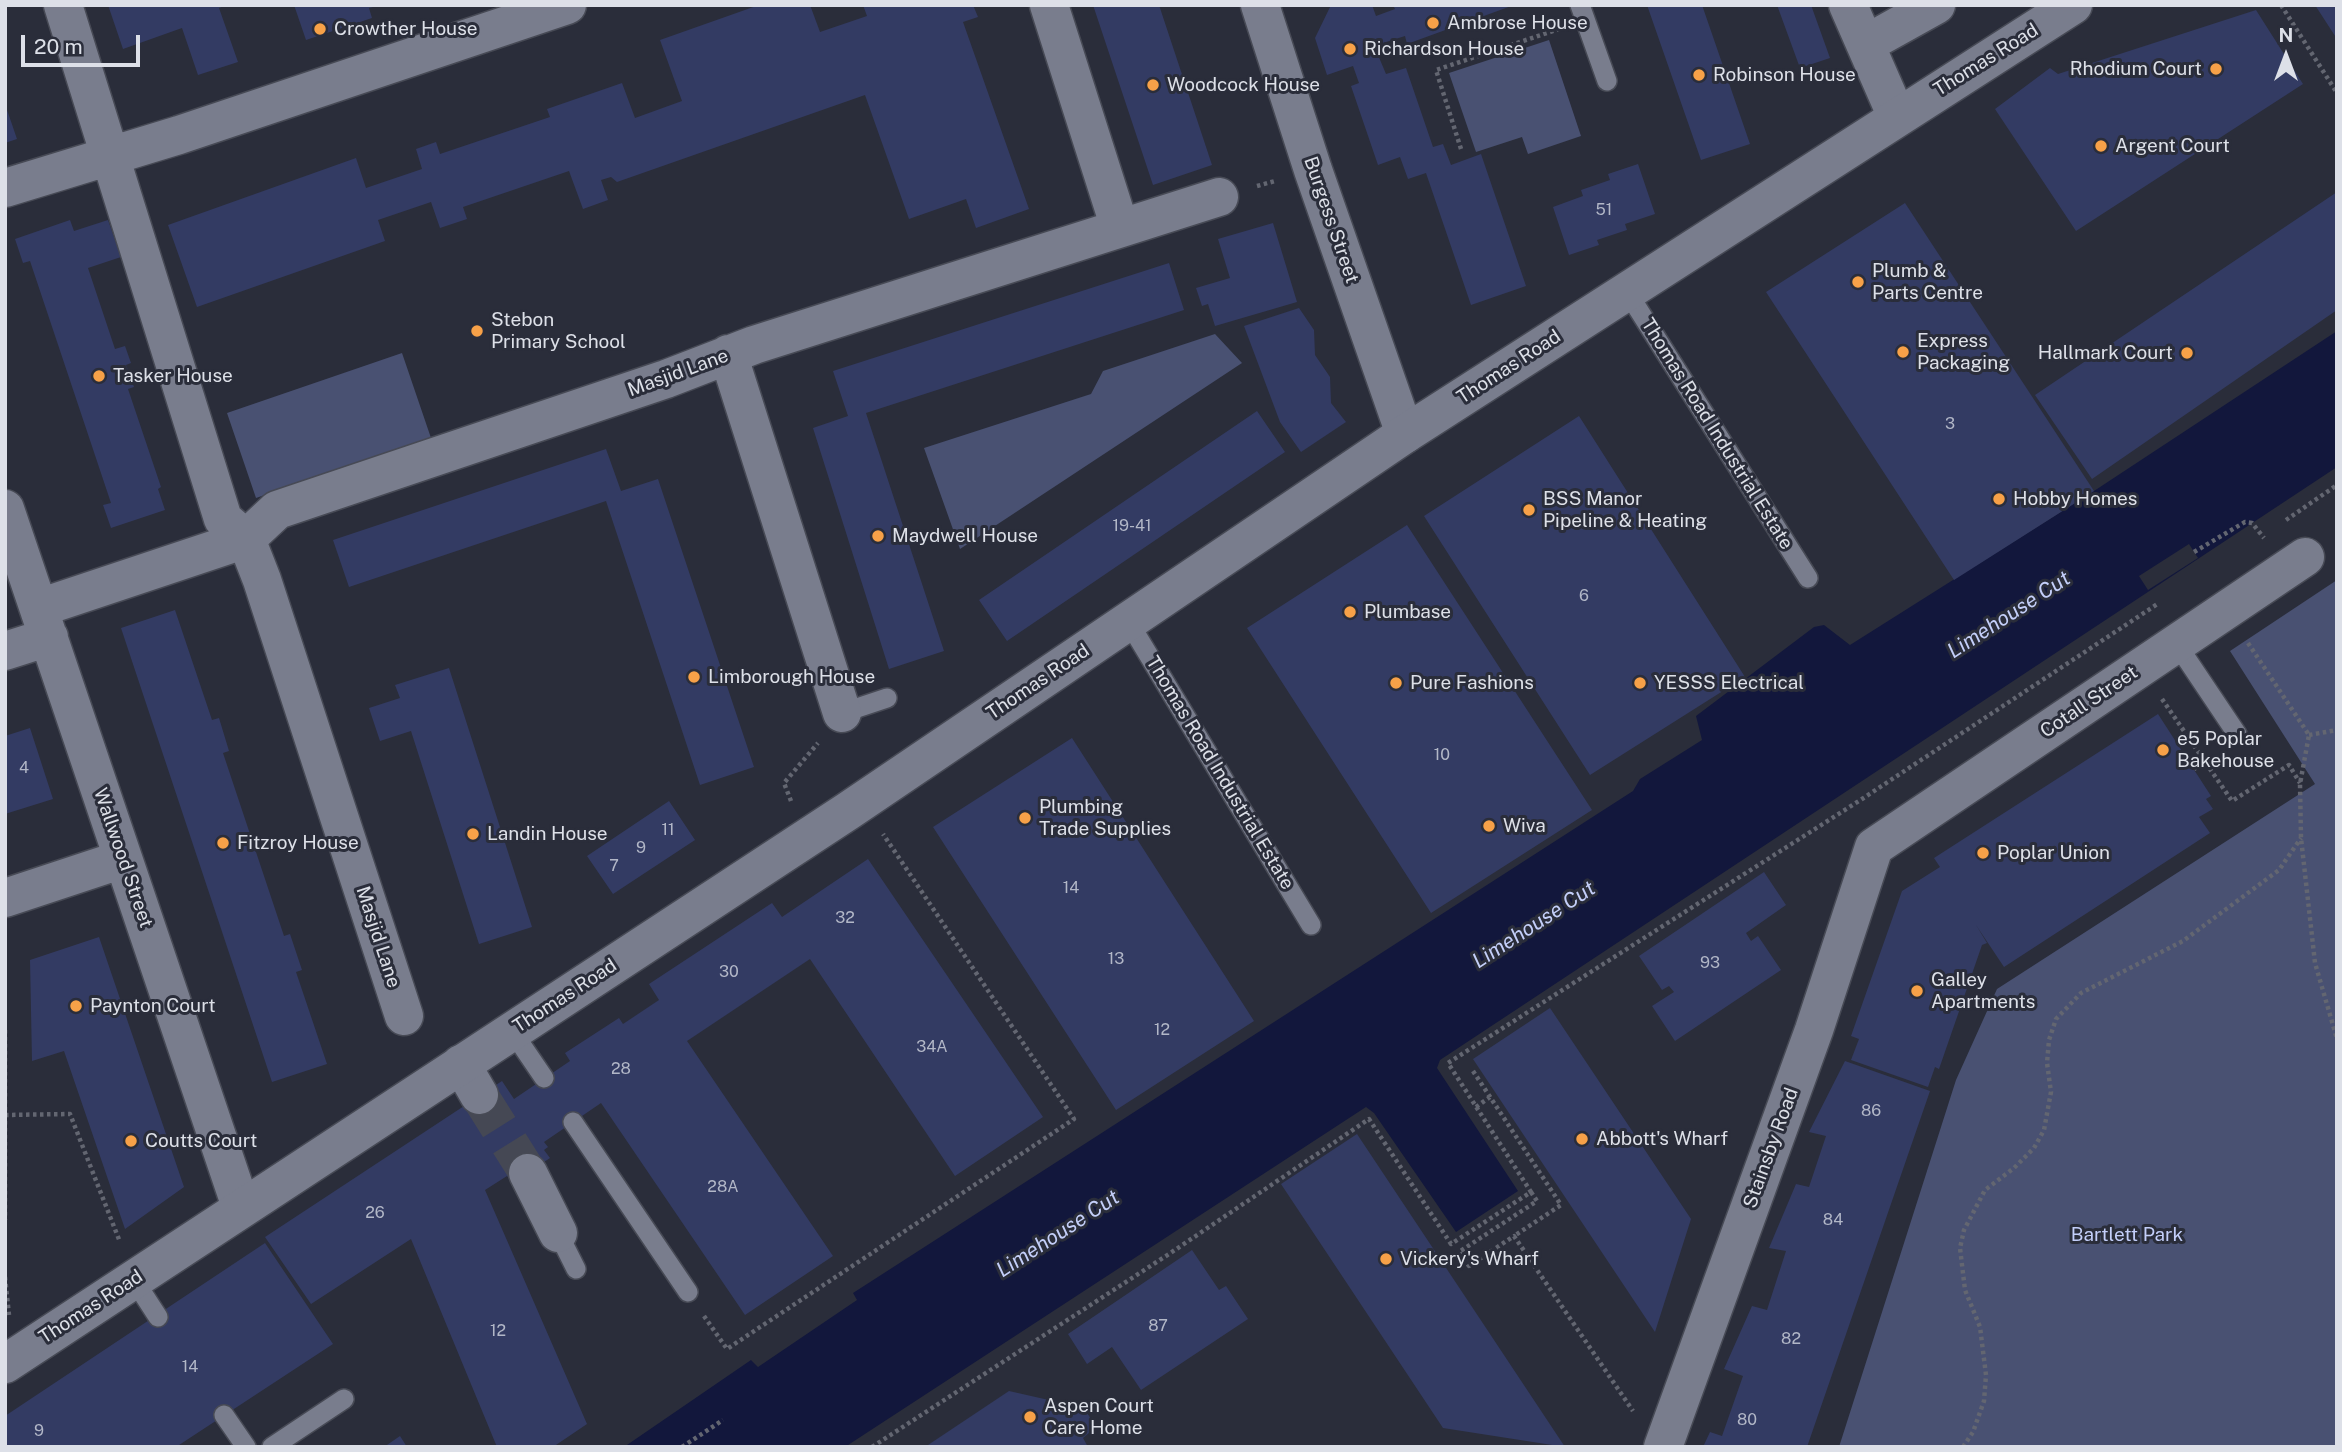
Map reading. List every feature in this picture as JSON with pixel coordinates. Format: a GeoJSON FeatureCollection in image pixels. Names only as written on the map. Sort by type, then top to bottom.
{"type":"FeatureCollection","features":[{"type":"Feature","properties":{"kind":"street"},"geometry":{"type":"LineString","coordinates":[[63,5],[223,519],[246,539]]}},
{"type":"Feature","properties":{"kind":"street"},"geometry":{"type":"LineString","coordinates":[[5,188],[567,5]]}},
{"type":"Feature","properties":{"kind":"street"},"geometry":{"type":"LineString","coordinates":[[1049,5],[1120,228]]}},
{"type":"Feature","properties":{"kind":"street","name":"Burgess Street"},"geometry":{"type":"LineString","coordinates":[[1260,5],[1313,170],[1405,434]]}},
{"type":"Feature","properties":{"kind":"street"},"geometry":{"type":"LineString","coordinates":[[1848,5],[1897,117]]}},
{"type":"Feature","properties":{"kind":"street"},"geometry":{"type":"LineString","coordinates":[[1866,44],[1936,5]]}},
{"type":"Feature","properties":{"kind":"street","name":"Thomas Road"},"geometry":{"type":"LineString","coordinates":[[5,1364],[241,1207],[470,1079],[513,1031],[862,801],[1405,434],[1897,117],[2053,11]]}},
{"type":"Feature","properties":{"kind":"street","name":"Masjid Lane"},"geometry":{"type":"LineString","coordinates":[[5,651],[44,622],[246,539],[276,510],[666,379],[728,354],[1219,197]]}},
{"type":"Feature","properties":{"kind":"street"},"geometry":{"type":"LineString","coordinates":[[728,354],[842,713]]}},
{"type":"Feature","properties":{"kind":"street","name":"Wallwood Street"},"geometry":{"type":"LineString","coordinates":[[5,509],[241,1207]]}},
{"type":"Feature","properties":{"kind":"street","name":"Masjid Lane"},"geometry":{"type":"LineString","coordinates":[[246,539],[404,1016]]}},
{"type":"Feature","properties":{"kind":"street","name":"Cotall Street"},"geometry":{"type":"LineString","coordinates":[[1874,847],[2305,557]]}},
{"type":"Feature","properties":{"kind":"street","name":"Stainsby Road"},"geometry":{"type":"LineString","coordinates":[[1663,1447],[1814,1030],[1874,847]]}},
{"type":"Feature","properties":{"kind":"street"},"geometry":{"type":"LineString","coordinates":[[5,898],[122,859]]}},
{"type":"Feature","properties":{"kind":"street"},"geometry":{"type":"LineString","coordinates":[[528,1173],[558,1233]]}},
{"type":"Feature","properties":{"kind":"lane"},"geometry":{"type":"LineString","coordinates":[[1583,13],[1607,81]]}},
{"type":"Feature","properties":{"kind":"lane","name":"Thomas Road Industrial Estate"},"geometry":{"type":"LineString","coordinates":[[1626,290],[1808,578]]}},
{"type":"Feature","properties":{"kind":"lane","name":"Thomas Road Industrial Estate"},"geometry":{"type":"LineString","coordinates":[[1128,621],[1311,925]]}},
{"type":"Feature","properties":{"kind":"lane"},"geometry":{"type":"LineString","coordinates":[[2176,643],[2237,734]]}},
{"type":"Feature","properties":{"kind":"lane"},"geometry":{"type":"LineString","coordinates":[[842,713],[887,698]]}},
{"type":"Feature","properties":{"kind":"lane"},"geometry":{"type":"LineString","coordinates":[[513,1031],[544,1078]]}},
{"type":"Feature","properties":{"kind":"lane"},"geometry":{"type":"LineString","coordinates":[[573,1122],[688,1292]]}},
{"type":"Feature","properties":{"kind":"lane"},"geometry":{"type":"LineString","coordinates":[[558,1233],[576,1269]]}},
{"type":"Feature","properties":{"kind":"lane"},"geometry":{"type":"LineString","coordinates":[[134,1280],[158,1317]]}},
{"type":"Feature","properties":{"kind":"lane"},"geometry":{"type":"LineString","coordinates":[[272,1447],[344,1399]]}},
{"type":"Feature","properties":{"kind":"lane"},"geometry":{"type":"LineString","coordinates":[[224,1415],[246,1447]]}},
{"type":"Feature","properties":{"kind":"path"},"geometry":{"type":"LineString","coordinates":[[2281,5],[2337,93]]}},
{"type":"Feature","properties":{"kind":"path"},"geometry":{"type":"LineString","coordinates":[[1461,149],[1436,70],[1583,13]]}},
{"type":"Feature","properties":{"kind":"path"},"geometry":{"type":"LineString","coordinates":[[1219,197],[1313,170]]}},
{"type":"Feature","properties":{"kind":"path"},"geometry":{"type":"LineString","coordinates":[[2194,552],[2245,522],[2252,523],[2262,536]]}},
{"type":"Feature","properties":{"kind":"path"},"geometry":{"type":"LineString","coordinates":[[2226,610],[2309,735],[2300,784],[2301,838],[2315,962],[2337,1040]]}},
{"type":"Feature","properties":{"kind":"path"},"geometry":{"type":"LineString","coordinates":[[1473,1071],[1562,1205],[1469,1266],[1459,1252],[1537,1201],[1448,1063],[2050,675]]}},
{"type":"Feature","properties":{"kind":"path"},"geometry":{"type":"LineString","coordinates":[[806,837],[784,783],[842,713]]}},
{"type":"Feature","properties":{"kind":"path"},"geometry":{"type":"LineString","coordinates":[[2309,735],[2337,730]]}},
{"type":"Feature","properties":{"kind":"path"},"geometry":{"type":"LineString","coordinates":[[2194,769],[2205,762]]}},
{"type":"Feature","properties":{"kind":"path"},"geometry":{"type":"LineString","coordinates":[[688,1292],[726,1349],[1074,1119],[862,801]]}},
{"type":"Feature","properties":{"kind":"path"},"geometry":{"type":"LineString","coordinates":[[1963,1447],[1973,1432],[1984,1401],[1986,1375],[1980,1327],[1965,1290],[1960,1248],[1964,1230],[1985,1190],[2014,1168],[2034,1148],[2044,1130],[2051,1092],[2047,1063],[2049,1040],[2056,1019],[2081,993],[2183,941],[2258,886],[2279,870],[2301,838]]}},
{"type":"Feature","properties":{"kind":"path"},"geometry":{"type":"LineString","coordinates":[[5,1030],[5,1220]]}},
{"type":"Feature","properties":{"kind":"path"},"geometry":{"type":"LineString","coordinates":[[1476,1107],[1490,1097]]}},
{"type":"Feature","properties":{"kind":"path"},"geometry":{"type":"LineString","coordinates":[[6,1115],[70,1114],[134,1280]]}},
{"type":"Feature","properties":{"kind":"path"},"geometry":{"type":"LineString","coordinates":[[872,1447],[1158,1262],[1368,1119],[1451,1244],[1531,1192]]}},
{"type":"Feature","properties":{"kind":"path"},"geometry":{"type":"LineString","coordinates":[[1514,1236],[1634,1412]]}},
{"type":"Feature","properties":{"kind":"path"},"geometry":{"type":"LineString","coordinates":[[682,1447],[723,1420]]}},
{"type":"Feature","properties":{"kind":"green space"},"geometry":{"type":"Polygon","coordinates":[[[1549,40],[1581,136],[1528,154],[1522,137],[1476,152],[1449,73],[1549,40]]]}},
{"type":"Feature","properties":{"kind":"green space"},"geometry":{"type":"Polygon","coordinates":[[[1215,334],[1242,363],[960,549],[924,448],[1091,394],[1103,371],[1215,334]]]}},
{"type":"Feature","properties":{"kind":"green space"},"geometry":{"type":"Polygon","coordinates":[[[402,353],[431,438],[256,498],[227,413],[402,353]]]}},
{"type":"Feature","properties":{"kind":"green space","name":"Bartlett Park"},"geometry":{"type":"Polygon","coordinates":[[[2337,580],[2337,1447],[1839,1447],[1956,1080],[1997,989],[2315,784],[2230,651],[2337,580]]]}},
{"type":"Feature","properties":{"kind":"water","name":"Limehouse Cut"},"geometry":{"type":"Polygon","coordinates":[[[2337,331],[2337,467],[1440,1060],[1437,1068],[1518,1191],[1456,1232],[1374,1113],[1366,1107],[845,1447],[624,1447],[751,1360],[758,1367],[857,1300],[853,1293],[1633,791],[1640,779],[1702,740],[1696,716],[1814,627],[1824,625],[1850,645],[2094,491],[2337,331]]]}},
{"type":"Feature","properties":{"kind":"pier"},"geometry":{"type":"Polygon","coordinates":[[[2189,544],[2198,558],[2148,590],[2139,576],[2189,544]]]}},
{"type":"Feature","properties":{"kind":"building"},"geometry":{"type":"Polygon","coordinates":[[[108,5],[227,5],[219,8],[238,62],[198,75],[182,28],[123,49],[108,5]]]}},
{"type":"Feature","properties":{"kind":"building","name":"Crowther House"},"geometry":{"type":"Polygon","coordinates":[[[294,5],[377,6],[369,8],[372,18],[306,40],[294,5]]]}},
{"type":"Feature","properties":{"kind":"building"},"geometry":{"type":"Polygon","coordinates":[[[759,5],[810,5],[820,32],[867,16],[863,5],[973,5],[978,17],[963,22],[1029,209],[976,228],[966,199],[909,219],[865,95],[617,182],[611,177],[601,180],[608,200],[583,209],[569,171],[463,207],[467,219],[440,228],[431,202],[378,220],[385,241],[197,307],[168,225],[356,158],[366,188],[422,169],[416,149],[436,142],[440,154],[550,117],[547,109],[622,83],[635,118],[682,101],[660,40],[759,5]]]}},
{"type":"Feature","properties":{"kind":"building","name":"Woodcock House"},"geometry":{"type":"Polygon","coordinates":[[[1093,5],[1159,5],[1212,165],[1153,185],[1093,5]]]}},
{"type":"Feature","properties":{"kind":"building"},"geometry":{"type":"Polygon","coordinates":[[[1331,5],[1372,5],[1376,16],[1395,9],[1393,5],[1514,5],[1407,44],[1405,36],[1383,43],[1378,55],[1386,74],[1406,68],[1433,147],[1443,144],[1451,165],[1481,154],[1526,286],[1471,305],[1426,173],[1408,179],[1400,157],[1378,165],[1351,86],[1359,83],[1353,66],[1327,75],[1315,38],[1331,5]]]}},
{"type":"Feature","properties":{"kind":"building","name":"Robinson House"},"geometry":{"type":"Polygon","coordinates":[[[1647,5],[1702,5],[1750,144],[1701,160],[1647,5]]]}},
{"type":"Feature","properties":{"kind":"building"},"geometry":{"type":"Polygon","coordinates":[[[1777,5],[1811,5],[1830,58],[1800,68],[1777,5]]]}},
{"type":"Feature","properties":{"kind":"building"},"geometry":{"type":"Polygon","coordinates":[[[2315,5],[2337,5],[2337,39],[2315,5]]]}},
{"type":"Feature","properties":{"kind":"building"},"geometry":{"type":"Polygon","coordinates":[[[2256,10],[2303,84],[2076,231],[1995,109],[2050,68],[2058,74],[2256,10]]]}},
{"type":"Feature","properties":{"kind":"building"},"geometry":{"type":"Polygon","coordinates":[[[5,104],[17,139],[5,143],[5,104]]]}},
{"type":"Feature","properties":{"kind":"building"},"geometry":{"type":"Polygon","coordinates":[[[1638,164],[1655,214],[1625,224],[1627,230],[1597,240],[1599,245],[1569,255],[1553,207],[1583,196],[1581,190],[1610,180],[1608,174],[1638,164]]]}},
{"type":"Feature","properties":{"kind":"building","name":"Hallmark Court"},"geometry":{"type":"Polygon","coordinates":[[[2337,192],[2337,310],[2092,479],[2035,395],[2337,192]]]}},
{"type":"Feature","properties":{"kind":"building"},"geometry":{"type":"Polygon","coordinates":[[[1905,203],[2094,491],[1954,580],[1766,292],[1905,203]]]}},
{"type":"Feature","properties":{"kind":"building","name":"Tasker House"},"geometry":{"type":"Polygon","coordinates":[[[70,220],[74,231],[108,220],[121,257],[88,268],[115,349],[125,346],[131,363],[126,365],[134,387],[128,389],[161,487],[158,489],[165,510],[111,528],[103,505],[111,503],[30,261],[23,263],[15,239],[70,220]]]}},
{"type":"Feature","properties":{"kind":"building"},"geometry":{"type":"Polygon","coordinates":[[[1273,223],[1297,302],[1215,326],[1208,304],[1202,306],[1196,288],[1230,278],[1218,239],[1273,223]]]}},
{"type":"Feature","properties":{"kind":"building","name":"Maydwell House"},"geometry":{"type":"Polygon","coordinates":[[[1169,263],[1184,310],[866,413],[944,651],[889,669],[813,428],[848,416],[833,371],[1169,263]]]}},
{"type":"Feature","properties":{"kind":"building"},"geometry":{"type":"Polygon","coordinates":[[[1299,308],[1314,330],[1315,355],[1330,377],[1331,403],[1346,422],[1301,452],[1280,422],[1244,326],[1299,308]]]}},
{"type":"Feature","properties":{"kind":"building"},"geometry":{"type":"Polygon","coordinates":[[[1257,411],[1285,452],[1007,641],[979,600],[1257,411]]]}},
{"type":"Feature","properties":{"kind":"building"},"geometry":{"type":"Polygon","coordinates":[[[1579,416],[1745,677],[1590,775],[1424,516],[1579,416]]]}},
{"type":"Feature","properties":{"kind":"building","name":"Limborough House"},"geometry":{"type":"Polygon","coordinates":[[[606,449],[621,491],[658,479],[754,767],[700,785],[606,501],[349,587],[333,540],[606,449]]]}},
{"type":"Feature","properties":{"kind":"building"},"geometry":{"type":"Polygon","coordinates":[[[1407,525],[1592,810],[1431,913],[1247,628],[1407,525]]]}},
{"type":"Feature","properties":{"kind":"building","name":"Fitzroy House"},"geometry":{"type":"Polygon","coordinates":[[[175,610],[212,720],[219,718],[229,751],[223,753],[284,936],[290,934],[302,970],[296,972],[327,1064],[272,1082],[121,628],[175,610]]]}},
{"type":"Feature","properties":{"kind":"building","name":"Landin House"},"geometry":{"type":"Polygon","coordinates":[[[449,668],[532,927],[479,944],[411,731],[380,741],[369,708],[400,698],[395,685],[449,668]]]}},
{"type":"Feature","properties":{"kind":"building"},"geometry":{"type":"Polygon","coordinates":[[[2158,714],[2211,796],[2206,799],[2213,809],[2199,817],[2210,833],[2004,967],[1976,925],[1987,943],[1982,945],[1939,1069],[1935,1067],[1928,1087],[1851,1060],[1859,1039],[1851,1036],[1902,891],[1940,867],[1934,858],[2158,714]]]}},
{"type":"Feature","properties":{"kind":"building"},"geometry":{"type":"Polygon","coordinates":[[[30,728],[53,799],[5,814],[5,736],[30,728]]]}},
{"type":"Feature","properties":{"kind":"building"},"geometry":{"type":"Polygon","coordinates":[[[1072,738],[1254,1021],[1116,1110],[933,827],[1072,738]]]}},
{"type":"Feature","properties":{"kind":"building"},"geometry":{"type":"Polygon","coordinates":[[[669,801],[695,840],[613,894],[587,856],[669,801]]]}},
{"type":"Feature","properties":{"kind":"building"},"geometry":{"type":"Polygon","coordinates":[[[868,859],[1043,1117],[955,1176],[810,959],[687,1041],[833,1256],[745,1315],[601,1103],[544,1142],[548,1147],[544,1150],[550,1158],[513,1183],[507,1176],[485,1190],[587,1424],[553,1447],[497,1447],[411,1239],[311,1304],[265,1237],[502,1081],[514,1099],[570,1061],[565,1053],[619,1018],[623,1024],[659,1000],[649,984],[772,903],[782,917],[868,859]]]}},
{"type":"Feature","properties":{"kind":"building"},"geometry":{"type":"Polygon","coordinates":[[[1764,872],[1786,905],[1746,933],[1751,941],[1758,936],[1781,970],[1675,1041],[1652,1006],[1674,992],[1669,986],[1662,990],[1639,956],[1764,872]]]}},
{"type":"Feature","properties":{"kind":"building"},"geometry":{"type":"Polygon","coordinates":[[[99,937],[184,1187],[125,1229],[64,1051],[32,1061],[30,960],[99,937]]]}},
{"type":"Feature","properties":{"kind":"building","name":"Abbott's Wharf"},"geometry":{"type":"Polygon","coordinates":[[[1550,1008],[1691,1219],[1655,1332],[1473,1059],[1550,1008]]]}},
{"type":"Feature","properties":{"kind":"building"},"geometry":{"type":"Polygon","coordinates":[[[1845,1061],[1930,1091],[1807,1447],[1703,1447],[1710,1432],[1722,1436],[1743,1376],[1724,1369],[1752,1306],[1767,1310],[1786,1251],[1769,1248],[1796,1184],[1809,1187],[1826,1136],[1809,1132],[1845,1061]]]}},
{"type":"Feature","properties":{"kind":"building","name":"Vickery's Wharf"},"geometry":{"type":"Polygon","coordinates":[[[1357,1134],[1565,1447],[1443,1428],[1281,1184],[1357,1134]]]}},
{"type":"Feature","properties":{"kind":"building"},"geometry":{"type":"Polygon","coordinates":[[[265,1243],[333,1344],[176,1447],[5,1447],[5,1416],[265,1243]]]}},
{"type":"Feature","properties":{"kind":"building"},"geometry":{"type":"Polygon","coordinates":[[[1192,1250],[1219,1290],[1226,1286],[1248,1319],[1141,1390],[1112,1347],[1087,1364],[1068,1334],[1192,1250]]]}},
{"type":"Feature","properties":{"kind":"building","name":"Aspen Court Care Home"},"geometry":{"type":"Polygon","coordinates":[[[1009,1391],[1084,1408],[1096,1427],[1083,1438],[1088,1447],[925,1447],[1009,1391]]]}},
{"type":"Feature","properties":{"kind":"building"},"geometry":{"type":"Polygon","coordinates":[[[400,1436],[407,1447],[384,1447],[400,1436]]]}},
{"type":"Feature","properties":{"kind":"tunnel"},"geometry":{"type":"LineString","coordinates":[[479,1095],[528,1173]]}},
{"type":"Feature","properties":{"kind":"place","name":"Ambrose House"},"geometry":{"type":"Point","coordinates":[1433,23]}},
{"type":"Feature","properties":{"kind":"place","name":"Crowther House"},"geometry":{"type":"Point","coordinates":[320,29]}},
{"type":"Feature","properties":{"kind":"place","name":"Richardson House"},"geometry":{"type":"Point","coordinates":[1350,49]}},
{"type":"Feature","properties":{"kind":"place","name":"Rhodium Court"},"geometry":{"type":"Point","coordinates":[2216,69]}},
{"type":"Feature","properties":{"kind":"place","name":"Robinson House"},"geometry":{"type":"Point","coordinates":[1699,75]}},
{"type":"Feature","properties":{"kind":"place","name":"Woodcock House"},"geometry":{"type":"Point","coordinates":[1153,85]}},
{"type":"Feature","properties":{"kind":"place","name":"Argent Court"},"geometry":{"type":"Point","coordinates":[2101,146]}},
{"type":"Feature","properties":{"kind":"place","name":"Plumb & Parts Centre"},"geometry":{"type":"Point","coordinates":[1858,282]}},
{"type":"Feature","properties":{"kind":"place","name":"Stebon Primary School"},"geometry":{"type":"Point","coordinates":[477,331]}},
{"type":"Feature","properties":{"kind":"place","name":"Express Packaging"},"geometry":{"type":"Point","coordinates":[1903,352]}},
{"type":"Feature","properties":{"kind":"place","name":"Hallmark Court"},"geometry":{"type":"Point","coordinates":[2187,353]}},
{"type":"Feature","properties":{"kind":"place","name":"Tasker House"},"geometry":{"type":"Point","coordinates":[99,376]}},
{"type":"Feature","properties":{"kind":"place","name":"Hobby Homes"},"geometry":{"type":"Point","coordinates":[1999,499]}},
{"type":"Feature","properties":{"kind":"place","name":"BSS Manor Pipeline & Heating"},"geometry":{"type":"Point","coordinates":[1529,510]}},
{"type":"Feature","properties":{"kind":"place","name":"Maydwell House"},"geometry":{"type":"Point","coordinates":[878,536]}},
{"type":"Feature","properties":{"kind":"place","name":"Plumbase"},"geometry":{"type":"Point","coordinates":[1350,612]}},
{"type":"Feature","properties":{"kind":"place","name":"Limborough House"},"geometry":{"type":"Point","coordinates":[694,677]}},
{"type":"Feature","properties":{"kind":"place","name":"Pure Fashions"},"geometry":{"type":"Point","coordinates":[1396,683]}},
{"type":"Feature","properties":{"kind":"place","name":"YESSS Electrical"},"geometry":{"type":"Point","coordinates":[1640,683]}},
{"type":"Feature","properties":{"kind":"place","name":"e5 Poplar Bakehouse"},"geometry":{"type":"Point","coordinates":[2163,750]}},
{"type":"Feature","properties":{"kind":"place","name":"Plumbing Trade Supplies"},"geometry":{"type":"Point","coordinates":[1025,818]}},
{"type":"Feature","properties":{"kind":"place","name":"Wiva"},"geometry":{"type":"Point","coordinates":[1489,826]}},
{"type":"Feature","properties":{"kind":"place","name":"Landin House"},"geometry":{"type":"Point","coordinates":[473,834]}},
{"type":"Feature","properties":{"kind":"place","name":"Fitzroy House"},"geometry":{"type":"Point","coordinates":[223,843]}},
{"type":"Feature","properties":{"kind":"place","name":"Poplar Union"},"geometry":{"type":"Point","coordinates":[1983,853]}},
{"type":"Feature","properties":{"kind":"place","name":"Galley Apartments"},"geometry":{"type":"Point","coordinates":[1917,991]}},
{"type":"Feature","properties":{"kind":"place","name":"Paynton Court"},"geometry":{"type":"Point","coordinates":[76,1006]}},
{"type":"Feature","properties":{"kind":"place","name":"Abbott's Wharf"},"geometry":{"type":"Point","coordinates":[1582,1139]}},
{"type":"Feature","properties":{"kind":"place","name":"Coutts Court"},"geometry":{"type":"Point","coordinates":[131,1141]}},
{"type":"Feature","properties":{"kind":"place","name":"Vickery's Wharf"},"geometry":{"type":"Point","coordinates":[1386,1259]}},
{"type":"Feature","properties":{"kind":"place","name":"Aspen Court Care Home"},"geometry":{"type":"Point","coordinates":[1030,1417]}}]}
